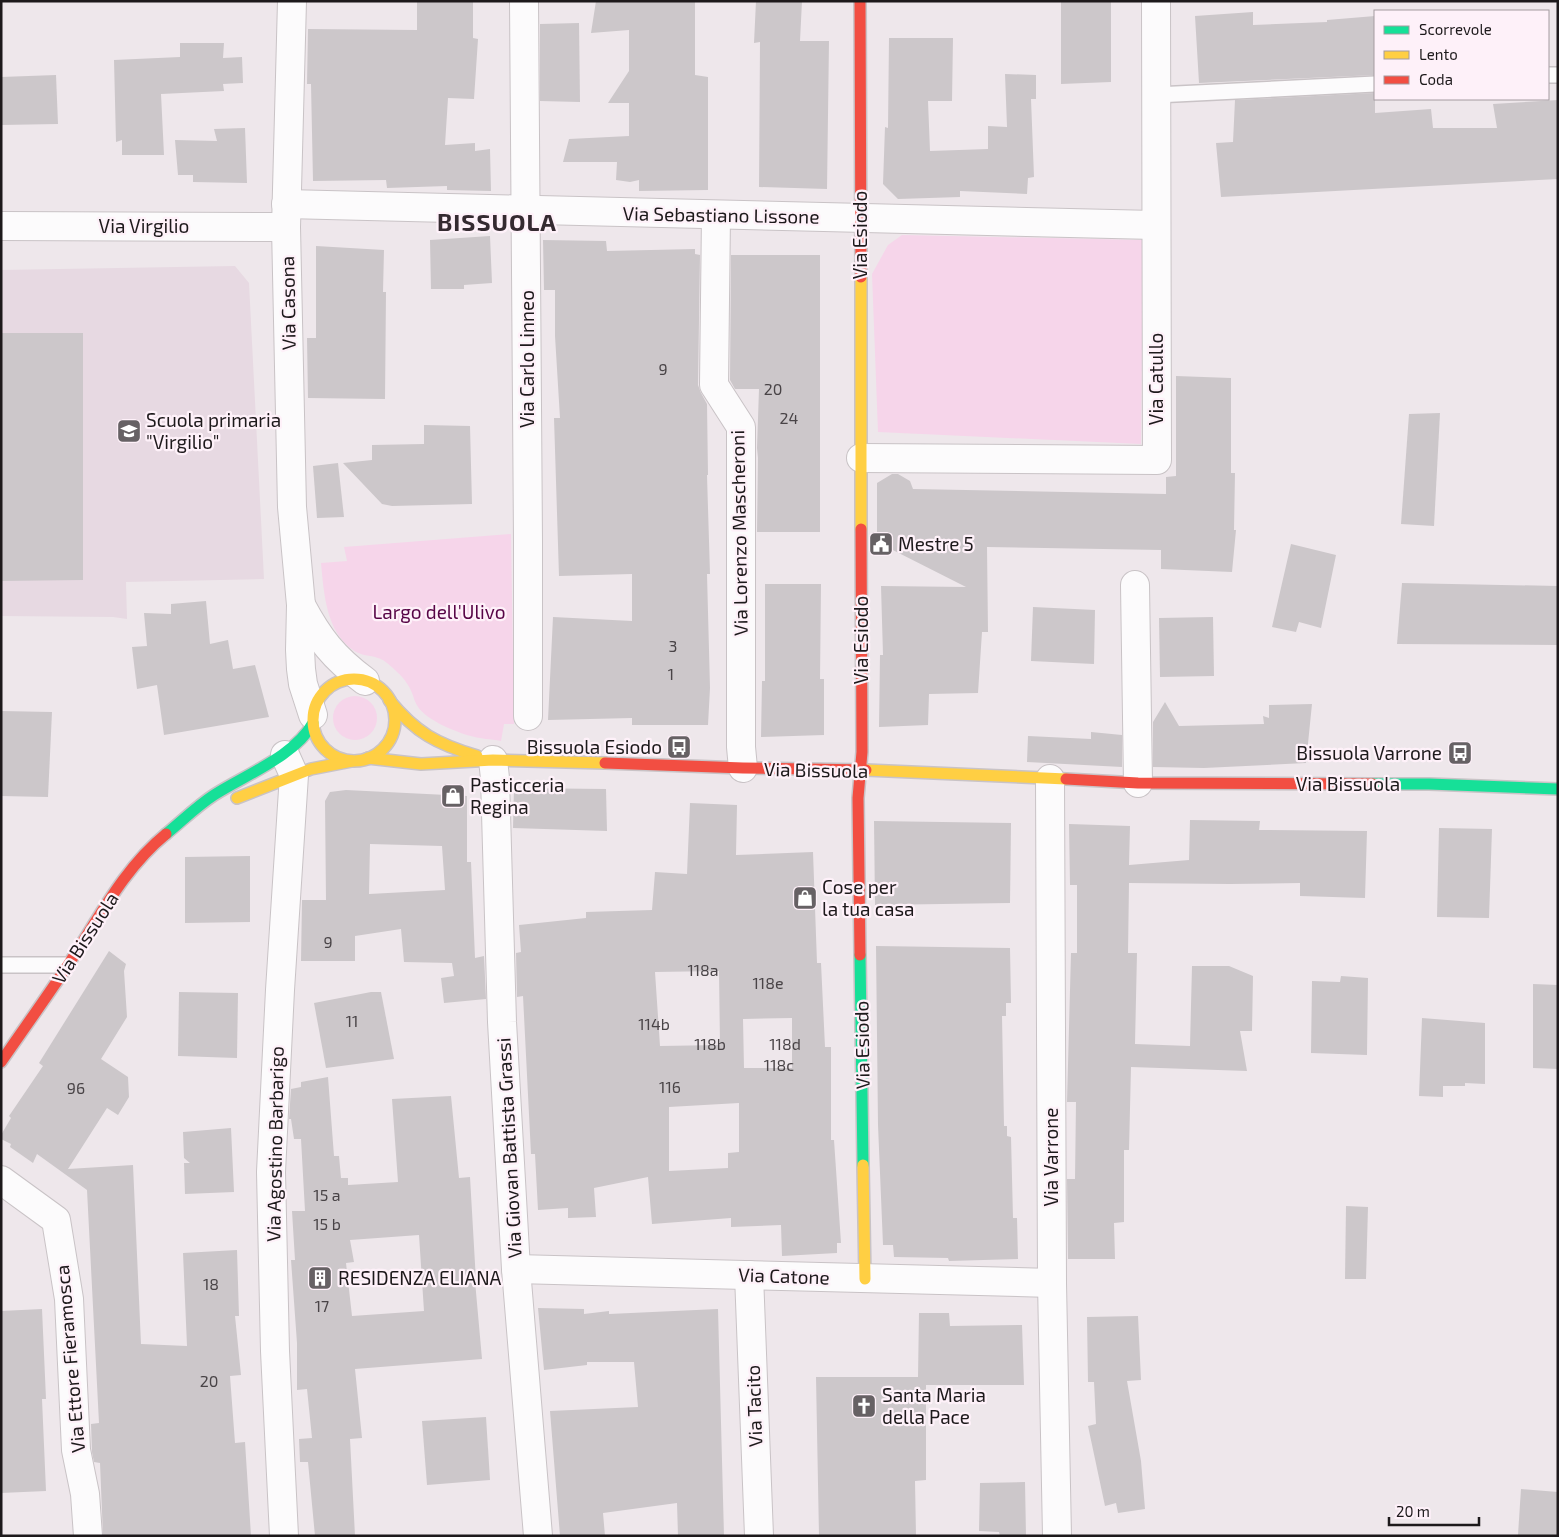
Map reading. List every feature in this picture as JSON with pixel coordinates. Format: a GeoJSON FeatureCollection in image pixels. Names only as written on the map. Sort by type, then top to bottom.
{"type":"FeatureCollection","features":[{"type":"Feature","properties":{"kind":"street","name":"Via Casona"},"geometry":{"type":"LineString","coordinates":[[292,1],[286,215],[292,507],[301,605],[301,669],[303,684],[313,719]]}},
{"type":"Feature","properties":{"kind":"street","name":"Via Carlo Linneo"},"geometry":{"type":"LineString","coordinates":[[524,1],[528,716]]}},
{"type":"Feature","properties":{"kind":"street","name":"Via Esiodo"},"geometry":{"type":"LineString","coordinates":[[860,1],[862,752],[858,798],[865,1279]]}},
{"type":"Feature","properties":{"kind":"street","name":"Via Catullo"},"geometry":{"type":"LineString","coordinates":[[861,458],[1157,460],[1156,1]]}},
{"type":"Feature","properties":{"kind":"street","name":"Via Sebastiano Lissone"},"geometry":{"type":"LineString","coordinates":[[286,215],[526,210],[1155,225]]}},
{"type":"Feature","properties":{"kind":"street","name":"Via Virgilio"},"geometry":{"type":"LineString","coordinates":[[1,226],[286,215]]}},
{"type":"Feature","properties":{"kind":"street","name":"Via Lorenzo Mascheroni"},"geometry":{"type":"LineString","coordinates":[[716,215],[714,385],[741,427],[741,747],[743,768]]}},
{"type":"Feature","properties":{"kind":"street"},"geometry":{"type":"LineString","coordinates":[[1134,585],[1138,783]]}},
{"type":"Feature","properties":{"kind":"street","name":"Via Casona"},"geometry":{"type":"LineString","coordinates":[[301,605],[333,655],[365,681]]}},
{"type":"Feature","properties":{"kind":"street"},"geometry":{"type":"LineString","coordinates":[[355,679],[365,681],[379,688],[389,700],[394,717],[392,734],[382,749],[368,758],[354,761],[345,760],[329,753],[314,732],[315,705],[327,689],[336,683],[355,679]]}},
{"type":"Feature","properties":{"kind":"street","name":"Via Bissuola"},"geometry":{"type":"LineString","coordinates":[[389,700],[401,716],[424,736],[464,752],[493,760]]}},
{"type":"Feature","properties":{"kind":"street","name":"Via Bissuola"},"geometry":{"type":"LineString","coordinates":[[289,764],[291,749],[300,740],[313,719]]}},
{"type":"Feature","properties":{"kind":"street","name":"Via Bissuola"},"geometry":{"type":"LineString","coordinates":[[368,758],[421,764],[528,760],[743,768],[894,771],[1138,783],[1429,784],[1558,789]]}},
{"type":"Feature","properties":{"kind":"street","name":"Via Giovan Battista Grassi"},"geometry":{"type":"LineString","coordinates":[[493,760],[502,1022],[516,1269],[538,1536]]}},
{"type":"Feature","properties":{"kind":"street","name":"Via Bissuola"},"geometry":{"type":"LineString","coordinates":[[1,1062],[68,965],[114,891],[156,843],[213,796],[235,782],[289,764],[328,765],[354,761]]}},
{"type":"Feature","properties":{"kind":"street","name":"Via Bissuola"},"geometry":{"type":"LineString","coordinates":[[180,823],[222,804],[289,764]]}},
{"type":"Feature","properties":{"kind":"street","name":"Via Agostino Barbarigo"},"geometry":{"type":"LineString","coordinates":[[284,1536],[275,1351],[271,1172],[289,764]]}},
{"type":"Feature","properties":{"kind":"street","name":"Via Varrone"},"geometry":{"type":"LineString","coordinates":[[1050,779],[1052,1283],[1057,1536]]}},
{"type":"Feature","properties":{"kind":"street","name":"Via Ettore Fieramosca"},"geometry":{"type":"LineString","coordinates":[[1,1180],[56,1220],[69,1299],[76,1450],[85,1494],[88,1536]]}},
{"type":"Feature","properties":{"kind":"street","name":"Via Catone"},"geometry":{"type":"LineString","coordinates":[[516,1269],[1052,1283]]}},
{"type":"Feature","properties":{"kind":"street","name":"Via Tacito"},"geometry":{"type":"LineString","coordinates":[[749,1275],[759,1536]]}},
{"type":"Feature","properties":{"kind":"lane"},"geometry":{"type":"LineString","coordinates":[[1156,95],[1374,84]]}},
{"type":"Feature","properties":{"kind":"lane"},"geometry":{"type":"LineString","coordinates":[[1,965],[68,965]]}},
{"type":"Feature","properties":{"kind":"shaded area","name":"Scuola primaria \"Virgilio\""},"geometry":{"type":"Polygon","coordinates":[[[235,266],[249,283],[264,579],[126,582],[127,619],[113,617],[1,616],[1,270],[235,266]]]}},
{"type":"Feature","properties":{"kind":"green space"},"geometry":{"type":"Polygon","coordinates":[[[902,235],[1143,240],[1141,444],[878,432],[872,274],[888,245],[902,235]]]}},
{"type":"Feature","properties":{"kind":"green space","name":"Largo dell'Ulivo"},"geometry":{"type":"Polygon","coordinates":[[[511,534],[514,724],[504,724],[501,741],[464,734],[435,721],[418,707],[408,684],[391,666],[381,659],[356,652],[344,642],[337,633],[328,611],[321,563],[347,561],[344,547],[511,534]]]}},
{"type":"Feature","properties":{"kind":"green space"},"geometry":{"type":"Polygon","coordinates":[[[355,696],[367,700],[373,706],[377,718],[373,730],[367,736],[355,740],[343,736],[337,730],[333,718],[337,706],[343,700],[355,696]]]}},
{"type":"Feature","properties":{"kind":"building"},"geometry":{"type":"Polygon","coordinates":[[[417,1],[473,1],[473,38],[478,39],[474,99],[448,98],[445,145],[475,143],[475,151],[490,149],[491,191],[447,190],[447,186],[387,188],[386,180],[313,181],[311,84],[307,84],[308,29],[417,30],[417,1]]]}},
{"type":"Feature","properties":{"kind":"building"},"geometry":{"type":"Polygon","coordinates":[[[596,1],[695,1],[695,75],[708,77],[708,190],[639,191],[639,180],[630,182],[616,180],[617,162],[563,162],[569,139],[629,136],[629,103],[608,103],[629,71],[629,30],[591,33],[596,1]]]}},
{"type":"Feature","properties":{"kind":"building"},"geometry":{"type":"Polygon","coordinates":[[[756,1],[802,1],[800,41],[829,41],[827,189],[759,187],[760,42],[754,43],[756,1]]]}},
{"type":"Feature","properties":{"kind":"building"},"geometry":{"type":"Polygon","coordinates":[[[1061,1],[1111,1],[1111,82],[1061,84],[1061,1]]]}},
{"type":"Feature","properties":{"kind":"building"},"geometry":{"type":"Polygon","coordinates":[[[1253,12],[1253,25],[1327,22],[1327,20],[1374,16],[1374,75],[1199,83],[1195,16],[1253,12]]]}},
{"type":"Feature","properties":{"kind":"building"},"geometry":{"type":"Polygon","coordinates":[[[579,23],[580,102],[540,101],[540,24],[579,23]]]}},
{"type":"Feature","properties":{"kind":"building"},"geometry":{"type":"Polygon","coordinates":[[[889,38],[953,38],[952,101],[928,101],[930,151],[988,149],[988,126],[1007,127],[1005,74],[1036,75],[1036,99],[1031,99],[1034,177],[1028,178],[1027,194],[960,191],[960,197],[898,199],[883,184],[885,127],[888,128],[889,38]]]}},
{"type":"Feature","properties":{"kind":"building"},"geometry":{"type":"Polygon","coordinates":[[[180,43],[224,43],[223,58],[242,57],[243,83],[223,84],[224,91],[161,94],[164,155],[122,155],[122,140],[116,142],[114,60],[180,57],[180,43]]]}},
{"type":"Feature","properties":{"kind":"building"},"geometry":{"type":"Polygon","coordinates":[[[56,75],[58,124],[1,125],[1,77],[56,75]]]}},
{"type":"Feature","properties":{"kind":"building"},"geometry":{"type":"Polygon","coordinates":[[[1374,93],[1375,113],[1431,109],[1433,128],[1497,128],[1493,104],[1558,100],[1558,179],[1221,197],[1216,143],[1233,142],[1235,100],[1374,93]]]}},
{"type":"Feature","properties":{"kind":"building"},"geometry":{"type":"Polygon","coordinates":[[[245,128],[247,183],[193,182],[193,175],[178,175],[175,140],[217,141],[214,129],[245,128]]]}},
{"type":"Feature","properties":{"kind":"building"},"geometry":{"type":"Polygon","coordinates":[[[490,236],[492,283],[464,285],[464,289],[431,289],[430,240],[490,236]]]}},
{"type":"Feature","properties":{"kind":"building"},"geometry":{"type":"Polygon","coordinates":[[[543,240],[606,241],[607,251],[695,249],[695,254],[700,255],[698,385],[707,404],[710,574],[707,574],[710,688],[708,725],[632,725],[632,718],[548,720],[553,617],[632,621],[632,574],[559,576],[554,418],[560,418],[555,336],[555,290],[544,290],[543,240]]]}},
{"type":"Feature","properties":{"kind":"building"},"geometry":{"type":"Polygon","coordinates":[[[316,246],[384,250],[383,292],[386,292],[385,399],[308,398],[307,338],[316,338],[316,246]]]}},
{"type":"Feature","properties":{"kind":"building"},"geometry":{"type":"Polygon","coordinates":[[[731,255],[820,255],[820,532],[757,532],[759,389],[735,389],[730,380],[731,255]]]}},
{"type":"Feature","properties":{"kind":"building"},"geometry":{"type":"Polygon","coordinates":[[[1,333],[83,333],[83,580],[1,581],[1,333]]]}},
{"type":"Feature","properties":{"kind":"building"},"geometry":{"type":"Polygon","coordinates":[[[1176,376],[1231,378],[1231,473],[1235,473],[1234,530],[1236,530],[1232,572],[1161,569],[1161,550],[987,547],[988,632],[982,632],[978,693],[929,694],[928,725],[879,727],[880,655],[883,655],[881,586],[966,587],[877,542],[877,483],[892,474],[898,474],[910,481],[913,489],[1166,494],[1166,477],[1176,476],[1176,376]]]}},
{"type":"Feature","properties":{"kind":"building"},"geometry":{"type":"Polygon","coordinates":[[[1440,413],[1434,526],[1401,524],[1409,414],[1440,413]]]}},
{"type":"Feature","properties":{"kind":"building"},"geometry":{"type":"Polygon","coordinates":[[[424,425],[470,426],[472,504],[392,506],[382,504],[343,463],[372,460],[372,445],[424,444],[424,425]]]}},
{"type":"Feature","properties":{"kind":"building"},"geometry":{"type":"Polygon","coordinates":[[[338,463],[344,517],[317,518],[313,466],[338,463]]]}},
{"type":"Feature","properties":{"kind":"building"},"geometry":{"type":"Polygon","coordinates":[[[1291,544],[1336,555],[1321,628],[1299,622],[1296,632],[1272,627],[1291,544]]]}},
{"type":"Feature","properties":{"kind":"building"},"geometry":{"type":"Polygon","coordinates":[[[1402,583],[1558,586],[1558,645],[1397,644],[1402,583]]]}},
{"type":"Feature","properties":{"kind":"building"},"geometry":{"type":"Polygon","coordinates":[[[765,584],[821,584],[820,679],[824,679],[824,735],[761,737],[762,681],[765,681],[765,584]]]}},
{"type":"Feature","properties":{"kind":"building"},"geometry":{"type":"Polygon","coordinates":[[[206,601],[210,644],[228,640],[233,669],[255,665],[269,717],[164,735],[157,685],[137,689],[132,647],[147,646],[144,613],[171,614],[171,604],[206,601]]]}},
{"type":"Feature","properties":{"kind":"building"},"geometry":{"type":"Polygon","coordinates":[[[1033,607],[1095,610],[1094,664],[1031,661],[1033,607]]]}},
{"type":"Feature","properties":{"kind":"building"},"geometry":{"type":"Polygon","coordinates":[[[1213,617],[1214,676],[1160,677],[1159,618],[1213,617]]]}},
{"type":"Feature","properties":{"kind":"building"},"geometry":{"type":"Polygon","coordinates":[[[1165,702],[1179,726],[1264,724],[1263,716],[1269,718],[1269,705],[1312,704],[1306,763],[1204,768],[1153,767],[1153,722],[1165,702]]]}},
{"type":"Feature","properties":{"kind":"building"},"geometry":{"type":"Polygon","coordinates":[[[1,711],[52,712],[48,797],[1,796],[1,711]]]}},
{"type":"Feature","properties":{"kind":"building"},"geometry":{"type":"Polygon","coordinates":[[[1091,732],[1122,735],[1122,767],[1027,762],[1028,736],[1091,739],[1091,732]]]}},
{"type":"Feature","properties":{"kind":"building"},"geometry":{"type":"Polygon","coordinates":[[[514,788],[606,789],[607,831],[513,828],[514,788]]]}},
{"type":"Feature","properties":{"kind":"building"},"geometry":{"type":"Polygon","coordinates":[[[346,790],[467,796],[467,862],[471,862],[475,958],[484,956],[486,999],[444,1003],[441,978],[454,976],[452,963],[404,962],[401,929],[355,936],[355,961],[301,961],[302,900],[326,900],[325,801],[330,792],[346,790]],[[370,844],[369,894],[445,890],[442,846],[370,844]]]}},
{"type":"Feature","properties":{"kind":"building"},"geometry":{"type":"Polygon","coordinates":[[[690,803],[737,805],[736,855],[813,852],[817,963],[821,963],[825,1047],[831,1047],[831,1140],[834,1140],[841,1243],[837,1243],[837,1253],[782,1256],[781,1225],[731,1227],[731,1218],[652,1224],[648,1177],[594,1188],[596,1217],[568,1218],[568,1208],[538,1210],[535,1154],[531,1154],[523,996],[517,997],[516,953],[521,952],[519,925],[586,918],[586,912],[652,910],[655,872],[687,874],[690,803]],[[719,971],[655,972],[660,1046],[720,1045],[719,971]],[[792,1018],[743,1019],[744,1068],[792,1068],[792,1018]],[[739,1103],[669,1107],[669,1171],[728,1168],[728,1153],[739,1152],[739,1103]]]}},
{"type":"Feature","properties":{"kind":"building"},"geometry":{"type":"Polygon","coordinates":[[[1190,820],[1260,821],[1259,830],[1367,831],[1365,898],[1300,896],[1300,883],[1129,883],[1128,953],[1137,953],[1135,1044],[1190,1046],[1192,966],[1229,966],[1253,976],[1252,1031],[1240,1031],[1247,1071],[1131,1067],[1129,1150],[1124,1150],[1124,1222],[1114,1223],[1115,1259],[1068,1259],[1067,1179],[1075,1179],[1076,1102],[1067,1102],[1071,953],[1077,953],[1077,885],[1070,885],[1069,824],[1130,826],[1129,865],[1189,860],[1190,820]]]}},
{"type":"Feature","properties":{"kind":"building"},"geometry":{"type":"Polygon","coordinates":[[[874,821],[1011,823],[1010,903],[875,905],[874,821]]]}},
{"type":"Feature","properties":{"kind":"building"},"geometry":{"type":"Polygon","coordinates":[[[1439,828],[1492,829],[1489,918],[1437,917],[1439,828]]]}},
{"type":"Feature","properties":{"kind":"building"},"geometry":{"type":"Polygon","coordinates":[[[250,856],[250,922],[185,923],[185,857],[250,856]]]}},
{"type":"Feature","properties":{"kind":"building"},"geometry":{"type":"Polygon","coordinates":[[[876,946],[1010,948],[1011,1003],[1006,1003],[1006,1016],[1002,1016],[1004,1126],[1007,1126],[1007,1136],[1011,1137],[1013,1218],[1017,1218],[1018,1259],[949,1261],[948,1258],[894,1257],[893,1245],[883,1245],[878,1125],[876,946]]]}},
{"type":"Feature","properties":{"kind":"building"},"geometry":{"type":"Polygon","coordinates":[[[109,951],[126,964],[124,971],[127,1017],[101,1059],[128,1077],[129,1097],[118,1115],[107,1108],[68,1169],[133,1165],[141,1344],[187,1346],[183,1253],[237,1250],[239,1316],[235,1316],[241,1375],[230,1376],[235,1443],[245,1442],[251,1536],[103,1536],[100,1463],[94,1462],[92,1452],[91,1424],[99,1423],[87,1190],[37,1154],[33,1163],[10,1147],[11,1144],[1,1139],[1,1135],[11,1118],[9,1116],[43,1066],[39,1063],[109,951]]]}},
{"type":"Feature","properties":{"kind":"building"},"geometry":{"type":"Polygon","coordinates":[[[1341,976],[1368,978],[1367,1055],[1311,1053],[1312,981],[1340,982],[1341,976]]]}},
{"type":"Feature","properties":{"kind":"building"},"geometry":{"type":"Polygon","coordinates":[[[1533,984],[1558,985],[1558,1069],[1533,1068],[1533,984]]]}},
{"type":"Feature","properties":{"kind":"building"},"geometry":{"type":"Polygon","coordinates":[[[179,992],[238,993],[237,1058],[178,1056],[179,992]]]}},
{"type":"Feature","properties":{"kind":"building"},"geometry":{"type":"Polygon","coordinates":[[[371,992],[381,992],[394,1059],[326,1068],[314,1003],[371,992]]]}},
{"type":"Feature","properties":{"kind":"building"},"geometry":{"type":"Polygon","coordinates":[[[1422,1018],[1485,1023],[1485,1084],[1465,1083],[1465,1086],[1443,1086],[1443,1097],[1419,1096],[1422,1018]]]}},
{"type":"Feature","properties":{"kind":"building"},"geometry":{"type":"Polygon","coordinates":[[[328,1077],[334,1156],[339,1156],[341,1178],[348,1178],[348,1185],[398,1182],[392,1099],[451,1096],[459,1178],[470,1177],[475,1281],[482,1359],[355,1369],[362,1438],[350,1439],[355,1536],[315,1536],[308,1462],[300,1462],[299,1439],[312,1438],[307,1389],[297,1390],[297,1343],[291,1260],[295,1260],[292,1211],[305,1211],[301,1139],[294,1139],[291,1119],[289,1119],[291,1089],[301,1087],[301,1082],[328,1077]],[[419,1235],[350,1240],[354,1262],[346,1263],[352,1316],[424,1311],[419,1235]]]}},
{"type":"Feature","properties":{"kind":"building"},"geometry":{"type":"Polygon","coordinates":[[[231,1128],[234,1192],[185,1194],[184,1163],[190,1163],[184,1158],[183,1132],[231,1128]]]}},
{"type":"Feature","properties":{"kind":"building"},"geometry":{"type":"Polygon","coordinates":[[[1346,1206],[1368,1207],[1366,1279],[1345,1279],[1346,1206]]]}},
{"type":"Feature","properties":{"kind":"building"},"geometry":{"type":"Polygon","coordinates":[[[538,1308],[584,1309],[584,1314],[609,1311],[609,1314],[718,1309],[724,1536],[678,1536],[677,1503],[603,1513],[605,1536],[560,1536],[550,1411],[638,1407],[634,1362],[587,1362],[587,1365],[544,1370],[538,1308]]]}},
{"type":"Feature","properties":{"kind":"building"},"geometry":{"type":"Polygon","coordinates":[[[42,1309],[46,1399],[42,1399],[46,1491],[1,1493],[1,1311],[42,1309]]]}},
{"type":"Feature","properties":{"kind":"building"},"geometry":{"type":"Polygon","coordinates":[[[919,1313],[949,1313],[950,1326],[1022,1325],[1024,1385],[926,1385],[926,1480],[915,1481],[916,1536],[819,1536],[816,1377],[918,1377],[919,1313]]]}},
{"type":"Feature","properties":{"kind":"building"},"geometry":{"type":"Polygon","coordinates":[[[1138,1316],[1141,1380],[1127,1381],[1141,1461],[1145,1509],[1118,1513],[1116,1503],[1105,1506],[1088,1426],[1096,1424],[1094,1382],[1088,1382],[1087,1317],[1138,1316]]]}},
{"type":"Feature","properties":{"kind":"building"},"geometry":{"type":"Polygon","coordinates":[[[486,1417],[490,1480],[427,1485],[422,1421],[486,1417]]]}},
{"type":"Feature","properties":{"kind":"building"},"geometry":{"type":"Polygon","coordinates":[[[1025,1482],[1026,1536],[1000,1536],[999,1532],[979,1531],[980,1483],[1025,1482]]]}},
{"type":"Feature","properties":{"kind":"building"},"geometry":{"type":"Polygon","coordinates":[[[1521,1489],[1558,1492],[1558,1536],[1518,1535],[1521,1489]]]}},
{"type":"Feature","properties":{"kind":"traffic: fast"},"geometry":{"type":"LineString","coordinates":[[166,834],[214,795],[282,755],[305,735],[313,723]]}},
{"type":"Feature","properties":{"kind":"traffic: fast"},"geometry":{"type":"LineString","coordinates":[[1373,784],[1429,784],[1558,789]]}},
{"type":"Feature","properties":{"kind":"traffic: fast"},"geometry":{"type":"LineString","coordinates":[[860,955],[863,1165]]}},
{"type":"Feature","properties":{"kind":"traffic: slow"},"geometry":{"type":"LineString","coordinates":[[861,277],[861,529]]}},
{"type":"Feature","properties":{"kind":"traffic: slow"},"geometry":{"type":"LineString","coordinates":[[354,679],[370,682],[383,691],[392,704],[395,720],[392,736],[383,749],[370,758],[354,761],[338,758],[325,749],[316,736],[313,720],[316,704],[325,691],[338,682],[354,679]]}},
{"type":"Feature","properties":{"kind":"traffic: slow"},"geometry":{"type":"LineString","coordinates":[[389,700],[409,721],[428,736],[450,747],[477,756]]}},
{"type":"Feature","properties":{"kind":"traffic: slow"},"geometry":{"type":"LineString","coordinates":[[368,758],[421,764],[493,760],[605,763]]}},
{"type":"Feature","properties":{"kind":"traffic: slow"},"geometry":{"type":"LineString","coordinates":[[237,798],[311,769],[352,761]]}},
{"type":"Feature","properties":{"kind":"traffic: slow"},"geometry":{"type":"LineString","coordinates":[[866,770],[1066,779]]}},
{"type":"Feature","properties":{"kind":"traffic: slow"},"geometry":{"type":"LineString","coordinates":[[863,1165],[865,1279]]}},
{"type":"Feature","properties":{"kind":"traffic: jam"},"geometry":{"type":"LineString","coordinates":[[860,1],[861,277]]}},
{"type":"Feature","properties":{"kind":"traffic: jam"},"geometry":{"type":"LineString","coordinates":[[860,955],[858,798],[862,752],[861,529]]}},
{"type":"Feature","properties":{"kind":"traffic: jam"},"geometry":{"type":"LineString","coordinates":[[605,763],[866,770]]}},
{"type":"Feature","properties":{"kind":"traffic: jam"},"geometry":{"type":"LineString","coordinates":[[1066,779],[1138,783],[1373,784]]}},
{"type":"Feature","properties":{"kind":"traffic: jam"},"geometry":{"type":"LineString","coordinates":[[1,1062],[124,879],[166,834]]}},
{"type":"Feature","properties":{"kind":"place","name":"Scuola primaria \"Virgilio\""},"geometry":{"type":"Point","coordinates":[129,431]}},
{"type":"Feature","properties":{"kind":"place","name":"Mestre 5"},"geometry":{"type":"Point","coordinates":[881,544]}},
{"type":"Feature","properties":{"kind":"place","name":"Bissuola Esiodo"},"geometry":{"type":"Point","coordinates":[679,747]}},
{"type":"Feature","properties":{"kind":"place","name":"Bissuola Varrone"},"geometry":{"type":"Point","coordinates":[1460,753]}},
{"type":"Feature","properties":{"kind":"place","name":"Pasticceria Regina"},"geometry":{"type":"Point","coordinates":[453,796]}},
{"type":"Feature","properties":{"kind":"place","name":"Cose per la tua casa"},"geometry":{"type":"Point","coordinates":[805,898]}},
{"type":"Feature","properties":{"kind":"place","name":"RESIDENZA ELIANA"},"geometry":{"type":"Point","coordinates":[320,1278]}},
{"type":"Feature","properties":{"kind":"place","name":"Santa Maria della Pace"},"geometry":{"type":"Point","coordinates":[864,1406]}},
{"type":"Feature","properties":{"kind":"district","name":"BISSUOLA"},"geometry":{"type":"Point","coordinates":[497,223]}}]}
